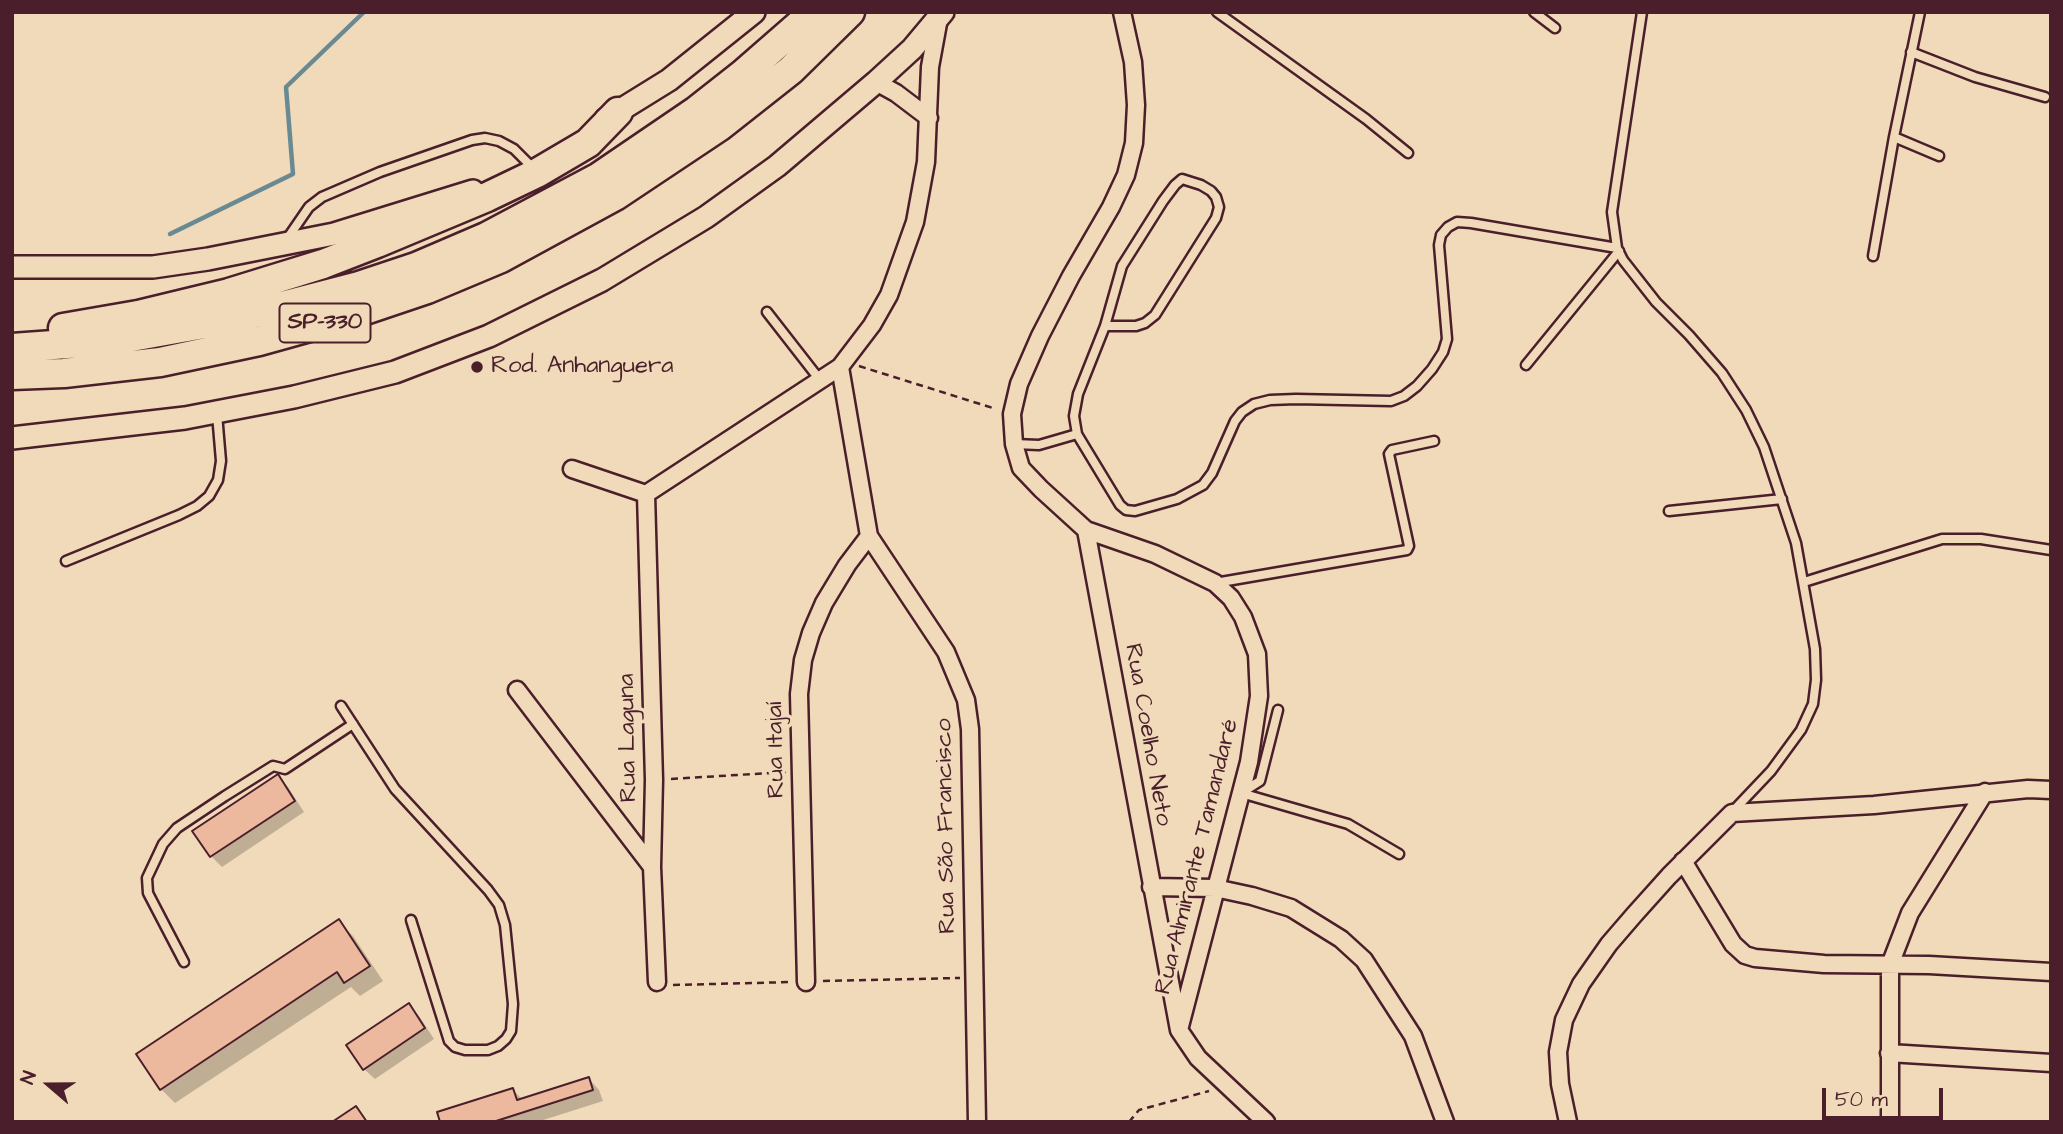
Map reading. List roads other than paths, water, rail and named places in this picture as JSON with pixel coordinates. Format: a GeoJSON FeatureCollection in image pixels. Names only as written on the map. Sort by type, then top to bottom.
{"type":"FeatureCollection","features":[{"type":"Feature","properties":{"kind":"highway","name":"SP-330"},"geometry":{"type":"LineString","coordinates":[[12,348],[108,341],[232,319],[359,286],[416,267],[486,237],[599,177],[696,111],[814,12]]}},
{"type":"Feature","properties":{"kind":"highway","name":"SP-330"},"geometry":{"type":"LineString","coordinates":[[12,375],[64,373],[160,362],[259,341],[338,319],[427,289],[500,258],[615,196],[720,125],[791,70],[850,12]]}},
{"type":"Feature","properties":{"kind":"highway"},"geometry":{"type":"LineString","coordinates":[[12,341],[29,334],[138,315],[195,301],[323,264],[487,197],[537,173],[588,142],[618,112]]}},
{"type":"Feature","properties":{"kind":"main road"},"geometry":{"type":"LineString","coordinates":[[12,267],[153,267],[284,245],[334,234],[481,188],[530,164],[670,80],[754,12]]}},
{"type":"Feature","properties":{"kind":"main road"},"geometry":{"type":"LineString","coordinates":[[12,438],[185,418],[345,386],[394,372],[538,313],[603,280],[706,217],[778,166],[912,49],[941,14]]}},
{"type":"Feature","properties":{"kind":"street","name":"Rua Almirante Tamandaré"},"geometry":{"type":"LineString","coordinates":[[1122,12],[1133,62],[1136,105],[1133,143],[1126,175],[1040,336],[1019,384],[1012,414],[1014,444],[1021,468],[1041,489],[1086,530],[1155,554],[1215,583],[1231,598],[1243,617],[1257,654],[1259,696],[1249,762],[1180,1030]]}},
{"type":"Feature","properties":{"kind":"street"},"geometry":{"type":"LineString","coordinates":[[572,469],[646,494],[843,364],[872,325],[889,295],[915,222],[926,162],[930,67],[941,14]]}},
{"type":"Feature","properties":{"kind":"street"},"geometry":{"type":"LineString","coordinates":[[876,82],[896,93],[929,118]]}},
{"type":"Feature","properties":{"kind":"street","name":"Rua São Francisco"},"geometry":{"type":"LineString","coordinates":[[843,364],[869,536],[946,652],[966,700],[970,729],[977,1122]]}},
{"type":"Feature","properties":{"kind":"street","name":"Rua Laguna"},"geometry":{"type":"LineString","coordinates":[[646,494],[654,780],[652,867],[657,982]]}},
{"type":"Feature","properties":{"kind":"street","name":"Rua Coelho Neto"},"geometry":{"type":"LineString","coordinates":[[1086,530],[1180,1030],[1198,1058],[1266,1122]]}},
{"type":"Feature","properties":{"kind":"street","name":"Rua Itajaí"},"geometry":{"type":"LineString","coordinates":[[806,982],[799,694],[803,660],[811,634],[846,565],[869,536]]}},
{"type":"Feature","properties":{"kind":"street"},"geometry":{"type":"LineString","coordinates":[[517,690],[652,867]]}},
{"type":"Feature","properties":{"kind":"street"},"geometry":{"type":"LineString","coordinates":[[1568,1122],[1560,1084],[1558,1052],[1564,1020],[1581,984],[1609,944],[1683,861],[1732,813],[1874,805],[1985,792],[2051,790]]}},
{"type":"Feature","properties":{"kind":"street"},"geometry":{"type":"LineString","coordinates":[[1890,1122],[1890,965],[1910,913],[1985,792]]}},
{"type":"Feature","properties":{"kind":"street"},"geometry":{"type":"LineString","coordinates":[[621,825],[653,818]]}},
{"type":"Feature","properties":{"kind":"street"},"geometry":{"type":"LineString","coordinates":[[1683,861],[1732,944],[1745,955],[1770,961],[2050,969]]}},
{"type":"Feature","properties":{"kind":"street"},"geometry":{"type":"LineString","coordinates":[[1151,887],[1215,888],[1291,908],[1341,939],[1364,960],[1413,1036],[1445,1122]]}},
{"type":"Feature","properties":{"kind":"street"},"geometry":{"type":"LineString","coordinates":[[1889,1054],[2051,1063]]}},
{"type":"Feature","properties":{"kind":"lane"},"geometry":{"type":"LineString","coordinates":[[1217,12],[1356,111],[1408,153]]}},
{"type":"Feature","properties":{"kind":"lane"},"geometry":{"type":"LineString","coordinates":[[1534,12],[1555,28]]}},
{"type":"Feature","properties":{"kind":"lane"},"geometry":{"type":"LineString","coordinates":[[1642,12],[1612,212],[1618,249],[1656,302],[1721,373],[1746,410],[1764,447],[1796,543],[1815,649],[1816,680],[1813,704],[1801,730],[1771,771],[1732,813]]}},
{"type":"Feature","properties":{"kind":"lane"},"geometry":{"type":"LineString","coordinates":[[1873,256],[1920,12]]}},
{"type":"Feature","properties":{"kind":"lane"},"geometry":{"type":"LineString","coordinates":[[1911,52],[1975,77],[2045,97]]}},
{"type":"Feature","properties":{"kind":"lane"},"geometry":{"type":"LineString","coordinates":[[284,245],[309,208],[322,197],[380,172],[472,140],[485,138],[499,141],[514,149],[530,164]]}},
{"type":"Feature","properties":{"kind":"lane"},"geometry":{"type":"LineString","coordinates":[[1894,138],[1939,156]]}},
{"type":"Feature","properties":{"kind":"lane"},"geometry":{"type":"LineString","coordinates":[[1105,326],[1136,326],[1146,323],[1155,315],[1216,218],[1219,207],[1211,191],[1182,179],[1175,185],[1122,266],[1105,326],[1078,394],[1074,416],[1077,434],[1120,505],[1126,510],[1135,511],[1168,502],[1202,485],[1212,473],[1235,421],[1254,404],[1296,398],[1391,401],[1404,396],[1417,386],[1443,352],[1447,339],[1438,245],[1441,235],[1457,222],[1618,249]]}},
{"type":"Feature","properties":{"kind":"lane"},"geometry":{"type":"LineString","coordinates":[[1526,365],[1618,249]]}},
{"type":"Feature","properties":{"kind":"lane"},"geometry":{"type":"LineString","coordinates":[[767,313],[820,380]]}},
{"type":"Feature","properties":{"kind":"lane"},"geometry":{"type":"LineString","coordinates":[[66,561],[197,506],[209,496],[218,480],[221,461],[217,412]]}},
{"type":"Feature","properties":{"kind":"lane"},"geometry":{"type":"LineString","coordinates":[[1014,444],[1039,445],[1077,434]]}},
{"type":"Feature","properties":{"kind":"lane"},"geometry":{"type":"LineString","coordinates":[[1215,583],[1407,550],[1409,545],[1389,454],[1392,450],[1434,441]]}},
{"type":"Feature","properties":{"kind":"lane"},"geometry":{"type":"LineString","coordinates":[[1670,511],[1782,499]]}},
{"type":"Feature","properties":{"kind":"lane"},"geometry":{"type":"LineString","coordinates":[[1804,582],[1942,539],[1981,540],[2051,551]]}},
{"type":"Feature","properties":{"kind":"lane"},"geometry":{"type":"LineString","coordinates":[[341,706],[395,789],[438,833],[499,905],[505,925],[513,1020],[506,1039],[498,1046],[488,1050],[466,1051],[455,1047],[449,1041],[411,920]]}},
{"type":"Feature","properties":{"kind":"lane"},"geometry":{"type":"LineString","coordinates":[[1241,793],[1260,781],[1278,710]]}},
{"type":"Feature","properties":{"kind":"lane"},"geometry":{"type":"LineString","coordinates":[[184,962],[148,893],[147,878],[163,844],[177,828],[225,796],[273,766],[285,769],[353,724]]}},
{"type":"Feature","properties":{"kind":"lane"},"geometry":{"type":"LineString","coordinates":[[1241,793],[1348,824],[1399,854]]}},
{"type":"Feature","properties":{"kind":"waterway"},"geometry":{"type":"LineString","coordinates":[[170,234],[293,174],[286,87],[364,12]]}},
{"type":"Feature","properties":{"kind":"place","name":"Rod. Anhanguera"},"geometry":{"type":"Point","coordinates":[477,367]}}]}
